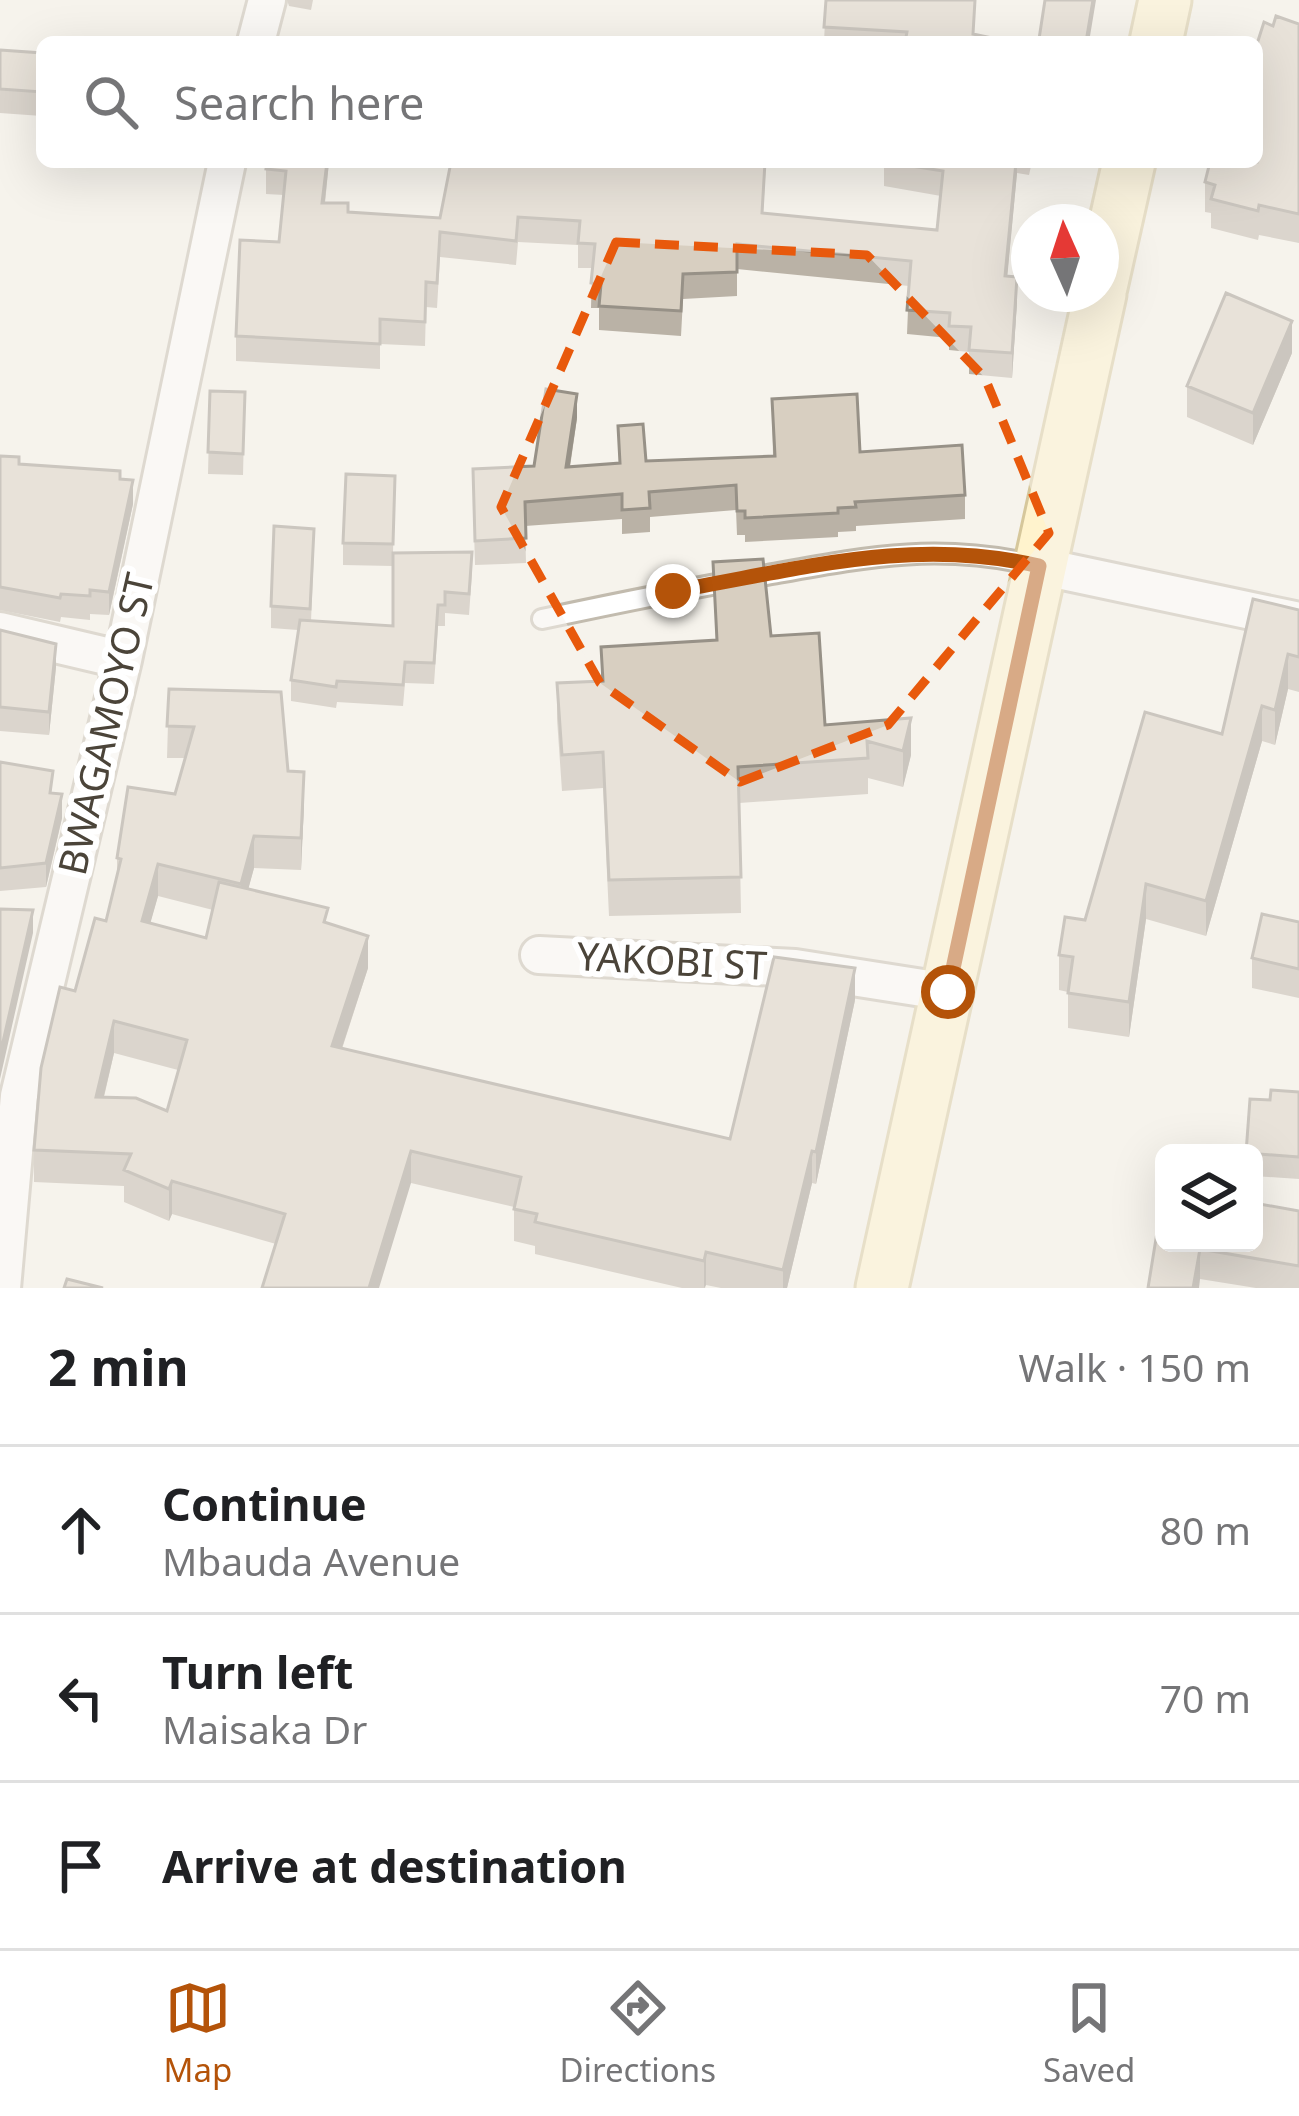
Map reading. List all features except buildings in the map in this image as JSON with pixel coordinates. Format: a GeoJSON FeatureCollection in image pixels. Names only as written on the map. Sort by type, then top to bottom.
{"type":"FeatureCollection","features":[{"type":"Feature","properties":{"kind":"street"},"geometry":{"type":"LineString","coordinates":[[258,36],[267,0]]}},
{"type":"Feature","properties":{"kind":"street"},"geometry":{"type":"LineString","coordinates":[[1157,36],[1165,0]]}},
{"type":"Feature","properties":{"kind":"street","name":"BWAGAMOYO ST"},"geometry":{"type":"LineString","coordinates":[[2,1288],[10,1095],[46,911],[123,660],[226,168]]}},
{"type":"Feature","properties":{"kind":"street"},"geometry":{"type":"LineString","coordinates":[[1119,206],[1128,168]]}},
{"type":"Feature","properties":{"kind":"street"},"geometry":{"type":"LineString","coordinates":[[882,1288],[1095,312]]}},
{"type":"Feature","properties":{"kind":"street"},"geometry":{"type":"LineString","coordinates":[[1039,566],[1299,621]]}},
{"type":"Feature","properties":{"kind":"street"},"geometry":{"type":"LineString","coordinates":[[0,631],[123,660]]}},
{"type":"Feature","properties":{"kind":"street","name":"YAKOBI ST"},"geometry":{"type":"LineString","coordinates":[[539,955],[795,968],[948,992]]}},
{"type":"Feature","properties":{"kind":"lane"},"geometry":{"type":"LineString","coordinates":[[542,620],[673,591],[879,555],[951,551],[1039,566]]}},
{"type":"Feature","properties":{"kind":"highlighted area"},"geometry":{"type":"Polygon","coordinates":[[[616,242],[867,255],[985,378],[1049,533],[888,725],[740,782],[600,683],[501,507],[616,242]]]}},
{"type":"Feature","properties":{"kind":"route"},"geometry":{"type":"LineString","coordinates":[[673,591],[879,555],[951,551],[1039,566],[948,992]]}}]}
